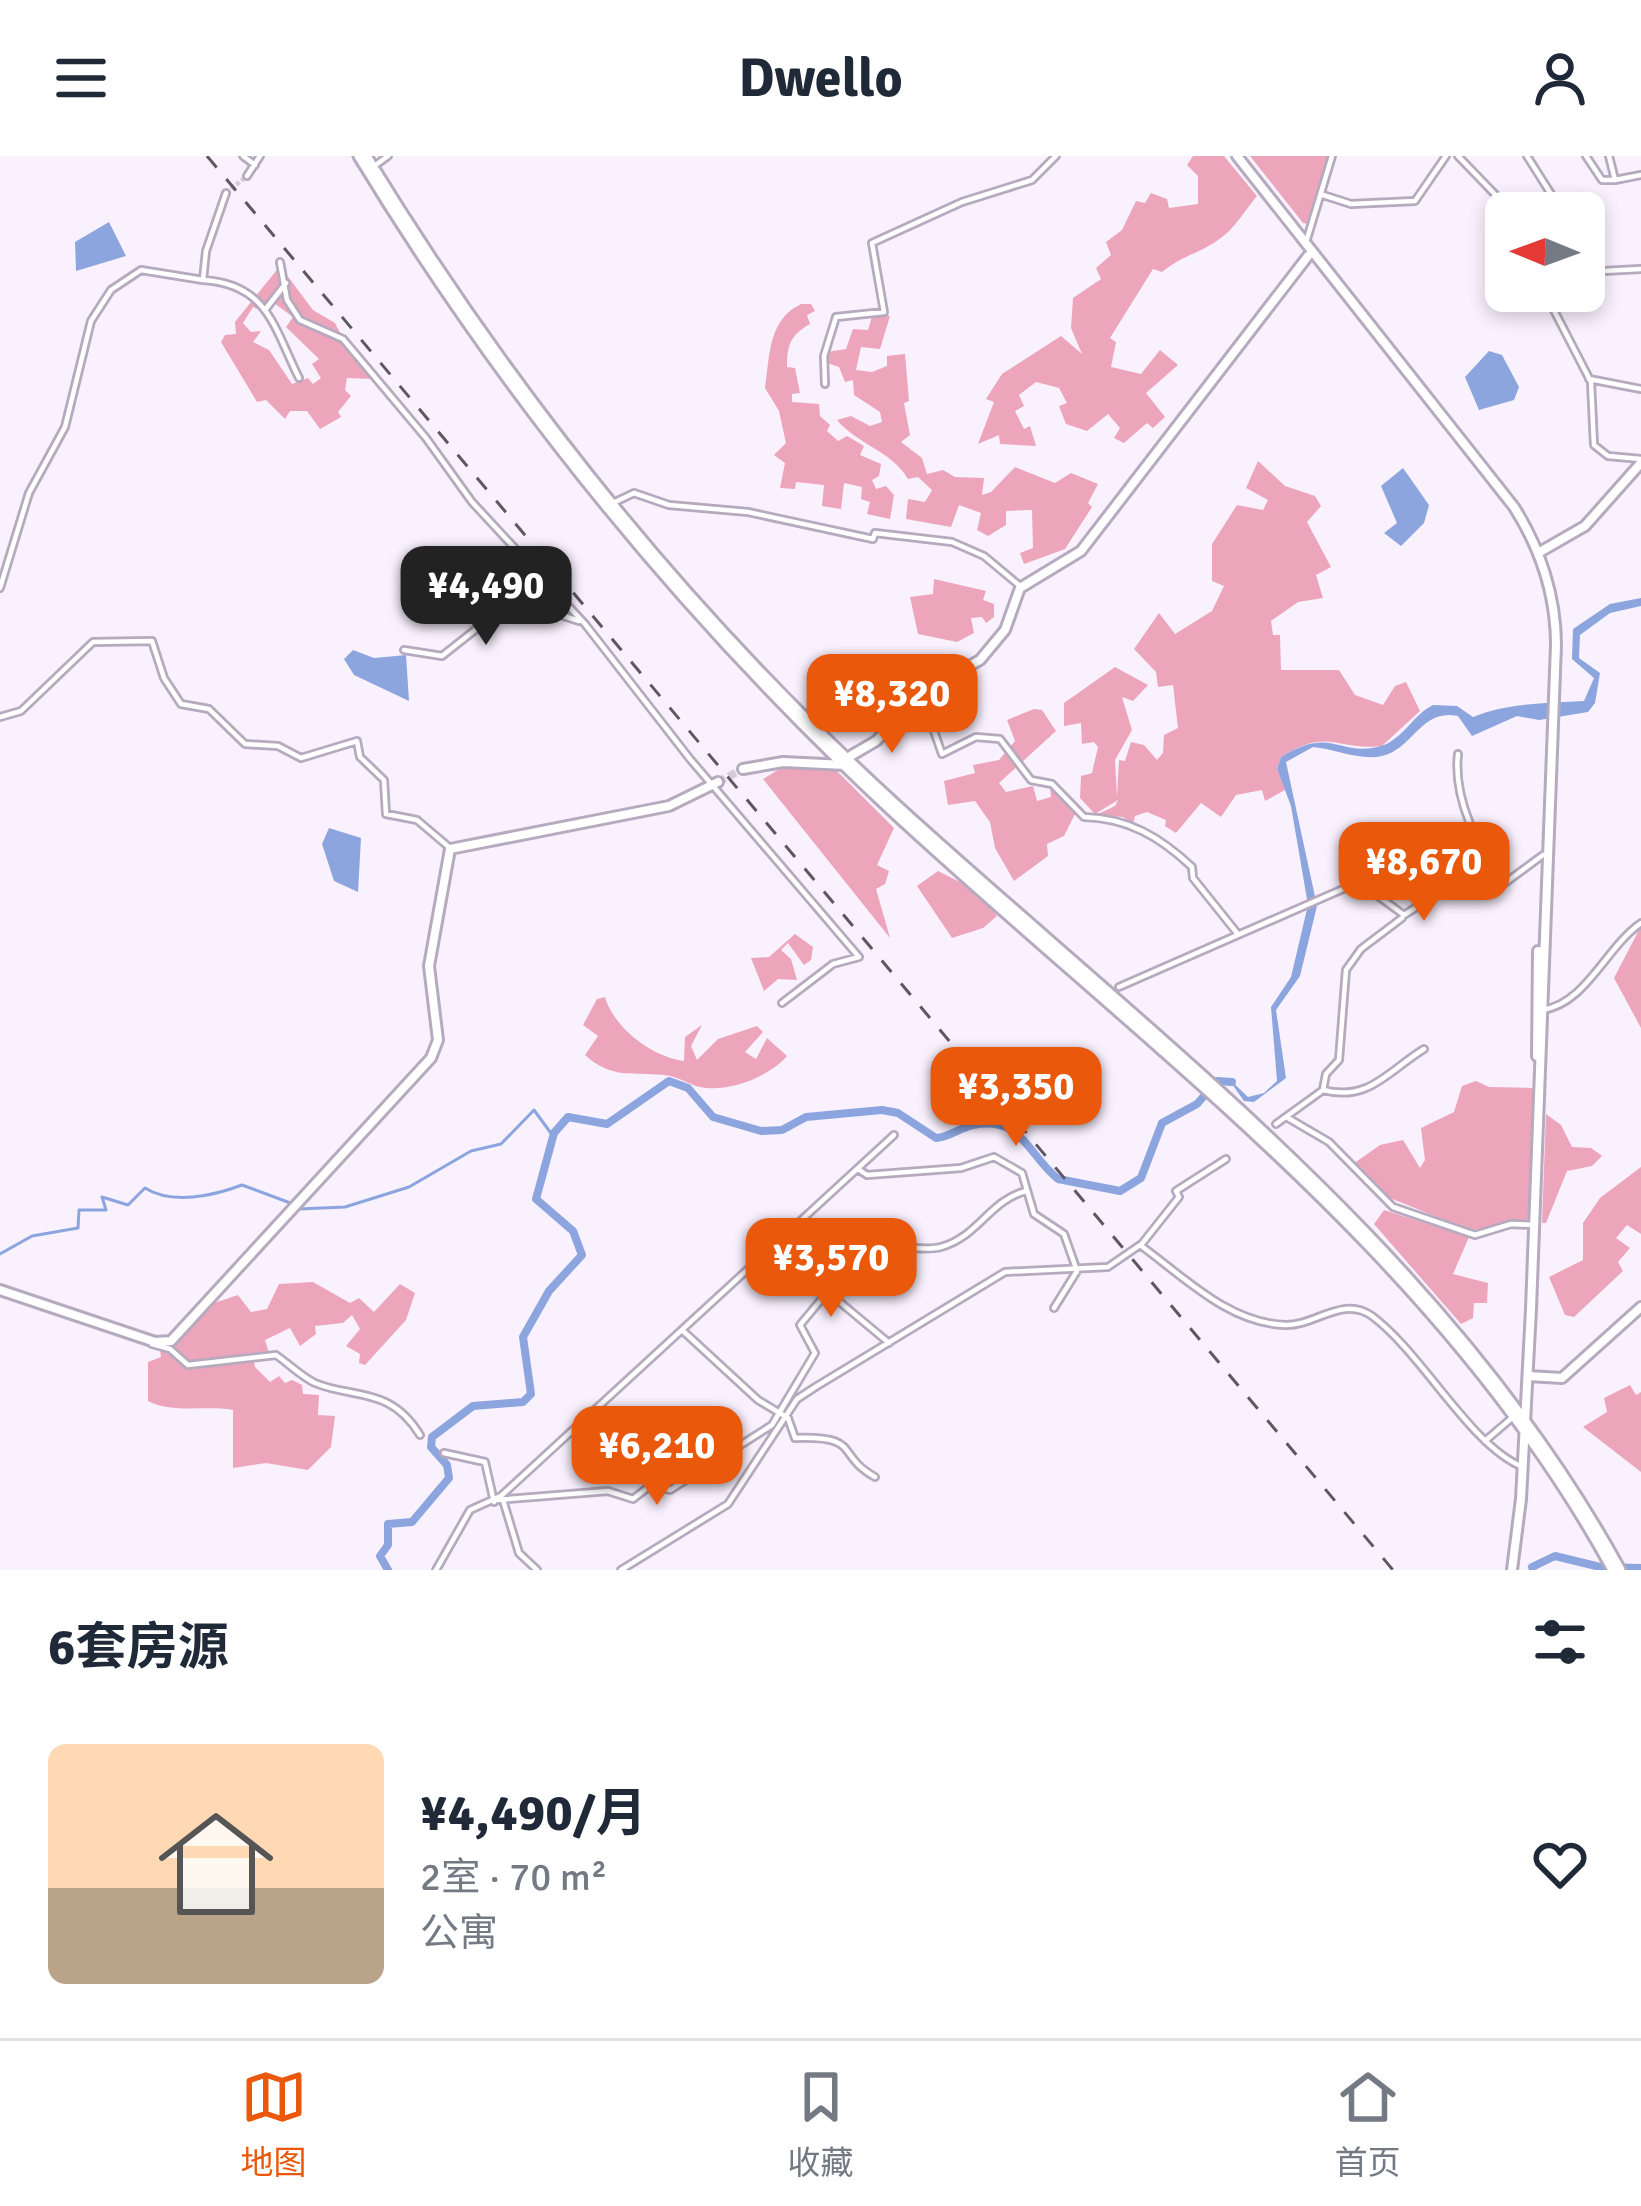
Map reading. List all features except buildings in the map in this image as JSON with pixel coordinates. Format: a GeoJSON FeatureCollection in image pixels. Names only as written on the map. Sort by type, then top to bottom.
{"type":"FeatureCollection","features":[{"type":"Feature","properties":{"kind":"main road"},"geometry":{"type":"LineString","coordinates":[[363,156],[510,374],[718,627],[846,762]]}},
{"type":"Feature","properties":{"kind":"main road"},"geometry":{"type":"LineString","coordinates":[[363,156],[470,328],[563,454],[693,608],[846,762],[1389,1253],[1522,1422],[1615,1566]]}},
{"type":"Feature","properties":{"kind":"main road"},"geometry":{"type":"LineString","coordinates":[[1234,156],[1507,498],[1538,553],[1555,616],[1528,1376],[1512,1570]]}},
{"type":"Feature","properties":{"kind":"main road"},"geometry":{"type":"LineString","coordinates":[[1234,156],[1521,529],[1548,605],[1552,691]]}},
{"type":"Feature","properties":{"kind":"main road"},"geometry":{"type":"LineString","coordinates":[[743,769],[773,763],[846,762],[876,741],[919,699],[980,660],[1005,630],[1021,587],[1058,569],[1084,547],[1308,256]]}},
{"type":"Feature","properties":{"kind":"main road"},"geometry":{"type":"LineString","coordinates":[[1538,553],[1594,518],[1641,461]]}},
{"type":"Feature","properties":{"kind":"main road"},"geometry":{"type":"LineString","coordinates":[[908,709],[908,693],[919,699]]}},
{"type":"Feature","properties":{"kind":"main road"},"geometry":{"type":"LineString","coordinates":[[1539,1111],[1536,1019],[1551,724]]}},
{"type":"Feature","properties":{"kind":"main road"},"geometry":{"type":"LineString","coordinates":[[0,1290],[149,1340],[168,1342],[431,1058],[438,1040],[429,966],[450,849],[669,806],[717,783]]}},
{"type":"Feature","properties":{"kind":"main road"},"geometry":{"type":"LineString","coordinates":[[1528,1376],[1562,1378],[1641,1307]]}},
{"type":"Feature","properties":{"kind":"street"},"geometry":{"type":"LineString","coordinates":[[243,156],[255,165]]}},
{"type":"Feature","properties":{"kind":"street"},"geometry":{"type":"LineString","coordinates":[[247,176],[260,156]]}},
{"type":"Feature","properties":{"kind":"street"},"geometry":{"type":"LineString","coordinates":[[373,167],[388,156]]}},
{"type":"Feature","properties":{"kind":"street"},"geometry":{"type":"LineString","coordinates":[[825,385],[824,356],[836,317],[884,312],[872,243],[962,202],[1032,180],[1056,156]]}},
{"type":"Feature","properties":{"kind":"street"},"geometry":{"type":"LineString","coordinates":[[1306,244],[1332,156]]}},
{"type":"Feature","properties":{"kind":"street"},"geometry":{"type":"LineString","coordinates":[[1323,195],[1356,204],[1414,201],[1446,156]]}},
{"type":"Feature","properties":{"kind":"street"},"geometry":{"type":"LineString","coordinates":[[1458,156],[1493,192]]}},
{"type":"Feature","properties":{"kind":"street"},"geometry":{"type":"LineString","coordinates":[[1527,156],[1550,192]]}},
{"type":"Feature","properties":{"kind":"street"},"geometry":{"type":"LineString","coordinates":[[1586,156],[1602,180],[1641,176]]}},
{"type":"Feature","properties":{"kind":"street"},"geometry":{"type":"LineString","coordinates":[[1609,156],[1615,180]]}},
{"type":"Feature","properties":{"kind":"street"},"geometry":{"type":"LineString","coordinates":[[203,280],[206,254],[226,193]]}},
{"type":"Feature","properties":{"kind":"street"},"geometry":{"type":"LineString","coordinates":[[280,262],[287,300],[300,320],[343,339],[518,556],[583,621],[859,957],[833,964],[782,1003]]}},
{"type":"Feature","properties":{"kind":"street"},"geometry":{"type":"LineString","coordinates":[[1605,271],[1641,269]]}},
{"type":"Feature","properties":{"kind":"street"},"geometry":{"type":"LineString","coordinates":[[0,588],[29,493],[64,427],[91,320],[111,290],[140,270],[236,283],[265,310],[299,378]]}},
{"type":"Feature","properties":{"kind":"street"},"geometry":{"type":"LineString","coordinates":[[265,310],[286,283]]}},
{"type":"Feature","properties":{"kind":"street"},"geometry":{"type":"LineString","coordinates":[[1554,312],[1589,379],[1594,446],[1605,455],[1641,461]]}},
{"type":"Feature","properties":{"kind":"street"},"geometry":{"type":"LineString","coordinates":[[1589,379],[1641,389]]}},
{"type":"Feature","properties":{"kind":"street"},"geometry":{"type":"LineString","coordinates":[[613,503],[634,493],[669,505],[748,512],[873,539],[875,533],[934,538],[981,553],[1021,587]]}},
{"type":"Feature","properties":{"kind":"street"},"geometry":{"type":"LineString","coordinates":[[404,650],[442,656],[475,630],[527,604],[583,621]]}},
{"type":"Feature","properties":{"kind":"street"},"geometry":{"type":"LineString","coordinates":[[0,717],[21,711],[92,643],[152,641],[164,679],[181,704],[209,709],[245,744],[278,746],[303,759],[357,741],[360,757],[383,779],[386,814],[417,820],[450,849]]}},
{"type":"Feature","properties":{"kind":"street"},"geometry":{"type":"LineString","coordinates":[[919,699],[942,754],[976,737],[1000,740],[1031,780],[1052,784],[1084,817],[1123,819],[1192,867],[1193,878],[1237,933]]}},
{"type":"Feature","properties":{"kind":"street"},"geometry":{"type":"LineString","coordinates":[[1458,754],[1457,777],[1481,853],[1505,883],[1543,854]]}},
{"type":"Feature","properties":{"kind":"street"},"geometry":{"type":"LineString","coordinates":[[1276,1124],[1323,1090],[1326,1074],[1339,1060],[1346,970],[1361,949],[1448,886],[1481,853]]}},
{"type":"Feature","properties":{"kind":"street"},"geometry":{"type":"LineString","coordinates":[[1119,987],[1359,882],[1394,912],[1405,914]]}},
{"type":"Feature","properties":{"kind":"street"},"geometry":{"type":"LineString","coordinates":[[1542,1010],[1573,998],[1621,937],[1641,923]]}},
{"type":"Feature","properties":{"kind":"street"},"geometry":{"type":"LineString","coordinates":[[1323,1090],[1343,1095],[1367,1092],[1424,1049]]}},
{"type":"Feature","properties":{"kind":"street"},"geometry":{"type":"LineString","coordinates":[[1288,1118],[1329,1142],[1393,1207],[1475,1235],[1508,1225],[1534,1225]]}},
{"type":"Feature","properties":{"kind":"street"},"geometry":{"type":"LineString","coordinates":[[498,1501],[894,1135]]}},
{"type":"Feature","properties":{"kind":"street"},"geometry":{"type":"LineString","coordinates":[[858,1168],[867,1174],[961,1168],[994,1157],[1025,1176],[1036,1216],[1064,1234],[1077,1271]]}},
{"type":"Feature","properties":{"kind":"street"},"geometry":{"type":"LineString","coordinates":[[621,1570],[725,1507],[799,1397],[1005,1272],[1111,1266],[1141,1245],[1179,1197],[1176,1191],[1226,1159]]}},
{"type":"Feature","properties":{"kind":"street"},"geometry":{"type":"LineString","coordinates":[[436,1570],[470,1510],[498,1501],[608,1491],[633,1499],[652,1484],[670,1490],[686,1475],[700,1475],[784,1416],[787,1393],[798,1386],[807,1359],[815,1353],[800,1325],[829,1289],[854,1246],[876,1256],[905,1246],[944,1246],[978,1228],[1001,1198],[1028,1190]]}},
{"type":"Feature","properties":{"kind":"street"},"geometry":{"type":"LineString","coordinates":[[784,1236],[803,1264],[889,1343]]}},
{"type":"Feature","properties":{"kind":"street"},"geometry":{"type":"LineString","coordinates":[[1141,1245],[1235,1313],[1287,1325],[1310,1324],[1340,1309],[1370,1314],[1411,1351],[1486,1441],[1523,1468]]}},
{"type":"Feature","properties":{"kind":"street"},"geometry":{"type":"LineString","coordinates":[[1054,1308],[1077,1271]]}},
{"type":"Feature","properties":{"kind":"street"},"geometry":{"type":"LineString","coordinates":[[682,1330],[784,1416],[795,1438],[817,1436],[843,1443],[875,1477]]}},
{"type":"Feature","properties":{"kind":"street"},"geometry":{"type":"LineString","coordinates":[[149,1340],[188,1365],[275,1355],[315,1383],[380,1400],[412,1421],[420,1435]]}},
{"type":"Feature","properties":{"kind":"street"},"geometry":{"type":"LineString","coordinates":[[1486,1441],[1522,1422]]}},
{"type":"Feature","properties":{"kind":"street"},"geometry":{"type":"LineString","coordinates":[[444,1454],[484,1462],[519,1553],[537,1570]]}},
{"type":"Feature","properties":{"kind":"shaded area"},"geometry":{"type":"Polygon","coordinates":[[[1193,156],[1224,156],[1257,196],[1218,240],[1162,272],[1153,269],[1110,338],[1116,342],[1111,367],[1141,374],[1160,350],[1178,365],[1146,393],[1165,417],[1153,428],[1147,423],[1124,443],[1114,438],[1120,428],[1108,414],[1087,431],[1066,424],[1059,406],[1067,403],[1059,388],[1036,382],[1019,395],[1024,406],[1015,411],[1024,429],[1030,426],[1036,446],[1000,444],[999,435],[978,444],[994,402],[986,399],[1002,374],[1061,336],[1082,354],[1071,328],[1073,298],[1101,279],[1096,268],[1111,255],[1106,242],[1122,230],[1136,201],[1145,203],[1151,193],[1167,199],[1169,208],[1198,204],[1198,176],[1187,165],[1193,156]]]}},
{"type":"Feature","properties":{"kind":"shaded area"},"geometry":{"type":"Polygon","coordinates":[[[1250,156],[1329,156],[1308,224],[1303,223],[1250,156]]]}},
{"type":"Feature","properties":{"kind":"shaded area"},"geometry":{"type":"Polygon","coordinates":[[[280,266],[313,310],[335,323],[351,355],[373,379],[347,378],[345,390],[351,396],[338,412],[341,417],[320,429],[307,411],[290,411],[285,419],[266,400],[257,402],[221,342],[225,335],[236,334],[235,322],[280,266]],[[270,300],[262,311],[253,307],[243,323],[251,332],[261,331],[253,342],[269,350],[292,384],[308,378],[313,384],[321,378],[312,364],[319,359],[286,327],[293,317],[270,300]]]}},
{"type":"Feature","properties":{"kind":"shaded area"},"geometry":{"type":"Polygon","coordinates":[[[801,304],[811,304],[815,311],[807,315],[810,324],[789,347],[787,367],[795,368],[800,393],[792,394],[792,402],[819,404],[820,416],[830,425],[827,431],[838,441],[847,436],[864,446],[860,455],[881,464],[879,476],[872,480],[876,489],[886,486],[894,495],[890,519],[867,514],[870,502],[861,499],[862,487],[844,483],[841,509],[822,506],[824,485],[796,482],[795,489],[780,488],[785,463],[774,455],[786,443],[779,411],[765,388],[776,329],[801,304]]]}},
{"type":"Feature","properties":{"kind":"shaded area"},"geometry":{"type":"Polygon","coordinates":[[[873,313],[890,316],[880,349],[861,347],[856,370],[872,372],[887,366],[887,356],[905,354],[909,401],[904,403],[910,435],[901,442],[922,458],[927,474],[943,470],[955,477],[984,478],[982,495],[1015,467],[1055,483],[1071,473],[1098,484],[1088,503],[1092,507],[1065,549],[1024,564],[1020,553],[1033,548],[1032,510],[1006,511],[1006,525],[988,536],[977,530],[981,513],[959,505],[951,527],[906,519],[908,499],[925,502],[932,490],[918,477],[908,479],[893,461],[837,420],[851,416],[870,426],[882,422],[880,412],[854,395],[853,380],[845,382],[839,367],[827,363],[827,352],[846,349],[853,329],[868,330],[873,313]]]}},
{"type":"Feature","properties":{"kind":"shaded area"},"geometry":{"type":"Polygon","coordinates":[[[1258,461],[1285,486],[1315,496],[1321,506],[1307,522],[1331,567],[1316,575],[1323,598],[1298,602],[1271,621],[1273,635],[1280,635],[1281,670],[1339,670],[1355,695],[1383,705],[1395,686],[1406,682],[1420,711],[1382,746],[1321,742],[1297,748],[1281,757],[1277,769],[1285,790],[1265,801],[1262,790],[1236,795],[1221,817],[1201,803],[1176,833],[1165,826],[1166,820],[1147,812],[1135,816],[1133,824],[1123,817],[1096,815],[1118,800],[1095,814],[1080,798],[1081,776],[1092,773],[1098,747],[1094,742],[1082,744],[1081,723],[1064,726],[1064,703],[1115,667],[1148,685],[1133,701],[1122,697],[1132,730],[1115,760],[1117,797],[1119,760],[1125,761],[1131,742],[1144,745],[1157,760],[1163,753],[1164,735],[1178,728],[1173,685],[1158,687],[1156,672],[1134,649],[1159,613],[1175,634],[1212,611],[1224,586],[1212,581],[1212,544],[1237,505],[1263,510],[1268,500],[1246,488],[1258,461]]]}},
{"type":"Feature","properties":{"kind":"shaded area"},"geometry":{"type":"Polygon","coordinates":[[[934,579],[986,591],[983,600],[994,604],[994,617],[986,623],[982,617],[971,618],[974,633],[957,642],[918,634],[910,597],[933,594],[934,579]]]}},
{"type":"Feature","properties":{"kind":"shaded area"},"geometry":{"type":"Polygon","coordinates":[[[1042,710],[1056,731],[999,783],[1006,792],[1033,786],[1037,801],[1051,797],[1050,784],[1077,810],[1064,836],[1047,844],[1048,856],[1014,881],[995,848],[990,822],[975,801],[948,805],[944,781],[975,773],[973,765],[999,760],[1015,741],[1007,720],[1042,710]]]}},
{"type":"Feature","properties":{"kind":"shaded area"},"geometry":{"type":"Polygon","coordinates":[[[783,767],[835,769],[894,828],[877,865],[889,871],[885,884],[876,889],[890,938],[763,779],[783,767]]]}},
{"type":"Feature","properties":{"kind":"shaded area"},"geometry":{"type":"Polygon","coordinates":[[[938,871],[976,890],[997,916],[983,928],[952,938],[917,886],[938,871]]]}},
{"type":"Feature","properties":{"kind":"shaded area"},"geometry":{"type":"Polygon","coordinates":[[[1641,926],[1641,1028],[1614,978],[1641,926]]]}},
{"type":"Feature","properties":{"kind":"shaded area"},"geometry":{"type":"Polygon","coordinates":[[[795,934],[813,947],[811,960],[804,965],[788,943],[781,950],[791,959],[797,980],[778,979],[764,991],[751,958],[769,957],[795,934]]]}},
{"type":"Feature","properties":{"kind":"shaded area"},"geometry":{"type":"Polygon","coordinates":[[[605,997],[626,1030],[647,1047],[672,1058],[684,1061],[685,1037],[702,1025],[691,1046],[697,1060],[718,1039],[757,1026],[763,1032],[745,1052],[756,1059],[767,1038],[787,1056],[759,1077],[723,1088],[700,1087],[669,1076],[613,1071],[585,1055],[598,1036],[583,1025],[597,999],[605,997]]]}},
{"type":"Feature","properties":{"kind":"shaded area"},"geometry":{"type":"Polygon","coordinates":[[[1476,1081],[1489,1087],[1534,1088],[1529,1219],[1485,1231],[1464,1228],[1380,1194],[1353,1164],[1380,1145],[1403,1140],[1420,1168],[1425,1160],[1421,1128],[1454,1112],[1462,1086],[1476,1081]]]}},
{"type":"Feature","properties":{"kind":"shaded area"},"geometry":{"type":"Polygon","coordinates":[[[1546,1114],[1561,1125],[1572,1147],[1591,1148],[1602,1156],[1592,1166],[1567,1171],[1546,1223],[1542,1223],[1546,1114]]]}},
{"type":"Feature","properties":{"kind":"shaded area"},"geometry":{"type":"Polygon","coordinates":[[[1641,1167],[1641,1234],[1627,1225],[1616,1238],[1630,1248],[1618,1262],[1623,1271],[1574,1317],[1565,1315],[1549,1277],[1583,1260],[1583,1223],[1600,1198],[1641,1167]]]}},
{"type":"Feature","properties":{"kind":"shaded area"},"geometry":{"type":"Polygon","coordinates":[[[1384,1210],[1469,1237],[1453,1274],[1488,1283],[1487,1303],[1474,1303],[1473,1318],[1461,1324],[1374,1224],[1384,1210]]]}},
{"type":"Feature","properties":{"kind":"shaded area"},"geometry":{"type":"Polygon","coordinates":[[[313,1282],[350,1303],[359,1298],[374,1312],[400,1284],[415,1293],[406,1320],[365,1365],[359,1363],[360,1354],[346,1346],[360,1329],[352,1315],[343,1323],[315,1326],[316,1334],[300,1346],[290,1328],[265,1340],[269,1353],[253,1355],[255,1367],[270,1382],[279,1376],[285,1383],[292,1380],[302,1385],[303,1394],[319,1395],[318,1415],[335,1416],[331,1447],[308,1470],[266,1463],[233,1468],[233,1410],[168,1407],[148,1401],[148,1362],[161,1357],[160,1349],[208,1305],[238,1295],[251,1312],[267,1309],[279,1284],[313,1282]]]}},
{"type":"Feature","properties":{"kind":"shaded area"},"geometry":{"type":"Polygon","coordinates":[[[1630,1385],[1636,1395],[1641,1392],[1641,1472],[1583,1427],[1607,1412],[1604,1398],[1630,1385]]]}},
{"type":"Feature","properties":{"kind":"water"},"geometry":{"type":"Polygon","coordinates":[[[109,222],[126,256],[76,271],[75,242],[109,222]]]}},
{"type":"Feature","properties":{"kind":"water"},"geometry":{"type":"Polygon","coordinates":[[[1489,351],[1502,355],[1519,387],[1514,400],[1479,410],[1465,377],[1489,351]]]}},
{"type":"Feature","properties":{"kind":"water"},"geometry":{"type":"Polygon","coordinates":[[[1403,468],[1429,505],[1424,523],[1401,546],[1384,533],[1397,523],[1381,486],[1403,468]]]}},
{"type":"Feature","properties":{"kind":"water"},"geometry":{"type":"Polygon","coordinates":[[[1641,598],[1641,606],[1610,613],[1580,635],[1579,658],[1600,673],[1595,703],[1588,712],[1539,720],[1517,716],[1472,736],[1458,716],[1445,715],[1426,723],[1402,746],[1382,756],[1313,747],[1286,762],[1317,906],[1300,976],[1276,1010],[1286,1078],[1254,1102],[1244,1101],[1227,1077],[1248,1097],[1264,1093],[1277,1081],[1271,1007],[1291,977],[1308,905],[1291,806],[1277,769],[1281,757],[1313,743],[1366,749],[1381,746],[1433,705],[1457,706],[1473,717],[1513,706],[1584,701],[1594,678],[1572,659],[1573,629],[1610,604],[1641,598]]]}},
{"type":"Feature","properties":{"kind":"water"},"geometry":{"type":"Polygon","coordinates":[[[353,650],[374,658],[406,655],[409,701],[354,675],[344,659],[353,650]]]}},
{"type":"Feature","properties":{"kind":"water"},"geometry":{"type":"Polygon","coordinates":[[[329,828],[361,838],[358,892],[334,881],[322,844],[329,828]]]}},
{"type":"Feature","properties":{"kind":"waterway"},"geometry":{"type":"LineString","coordinates":[[388,1570],[380,1556],[388,1545],[388,1524],[412,1522],[449,1478],[447,1465],[431,1447],[432,1437],[473,1406],[523,1402],[531,1394],[523,1337],[549,1291],[582,1255],[573,1231],[536,1199],[554,1133],[568,1117],[607,1124],[669,1081],[688,1088],[713,1117],[761,1131],[782,1130],[806,1117],[882,1110],[898,1113],[936,1138],[989,1123],[1013,1131],[1058,1179],[1120,1191],[1141,1178],[1162,1123],[1197,1104],[1217,1081],[1232,1082]]}},
{"type":"Feature","properties":{"kind":"waterway"},"geometry":{"type":"LineString","coordinates":[[299,1209],[345,1207],[409,1187],[471,1151],[501,1144],[534,1110],[553,1136]]}},
{"type":"Feature","properties":{"kind":"waterway"},"geometry":{"type":"LineString","coordinates":[[0,1254],[32,1236],[78,1228],[79,1210],[106,1210],[102,1197],[128,1205],[145,1188],[180,1197],[242,1185],[293,1204]]}},
{"type":"Feature","properties":{"kind":"waterway"},"geometry":{"type":"LineString","coordinates":[[1532,1567],[1555,1556],[1600,1567],[1641,1568]]}},
{"type":"Feature","properties":{"kind":"tunnel"},"geometry":{"type":"LineString","coordinates":[[226,193],[247,176]]}},
{"type":"Feature","properties":{"kind":"tunnel"},"geometry":{"type":"LineString","coordinates":[[718,782],[743,769]]}},
{"type":"Feature","properties":{"kind":"railway"},"geometry":{"type":"LineString","coordinates":[[207,156],[1393,1570]]}}]}
